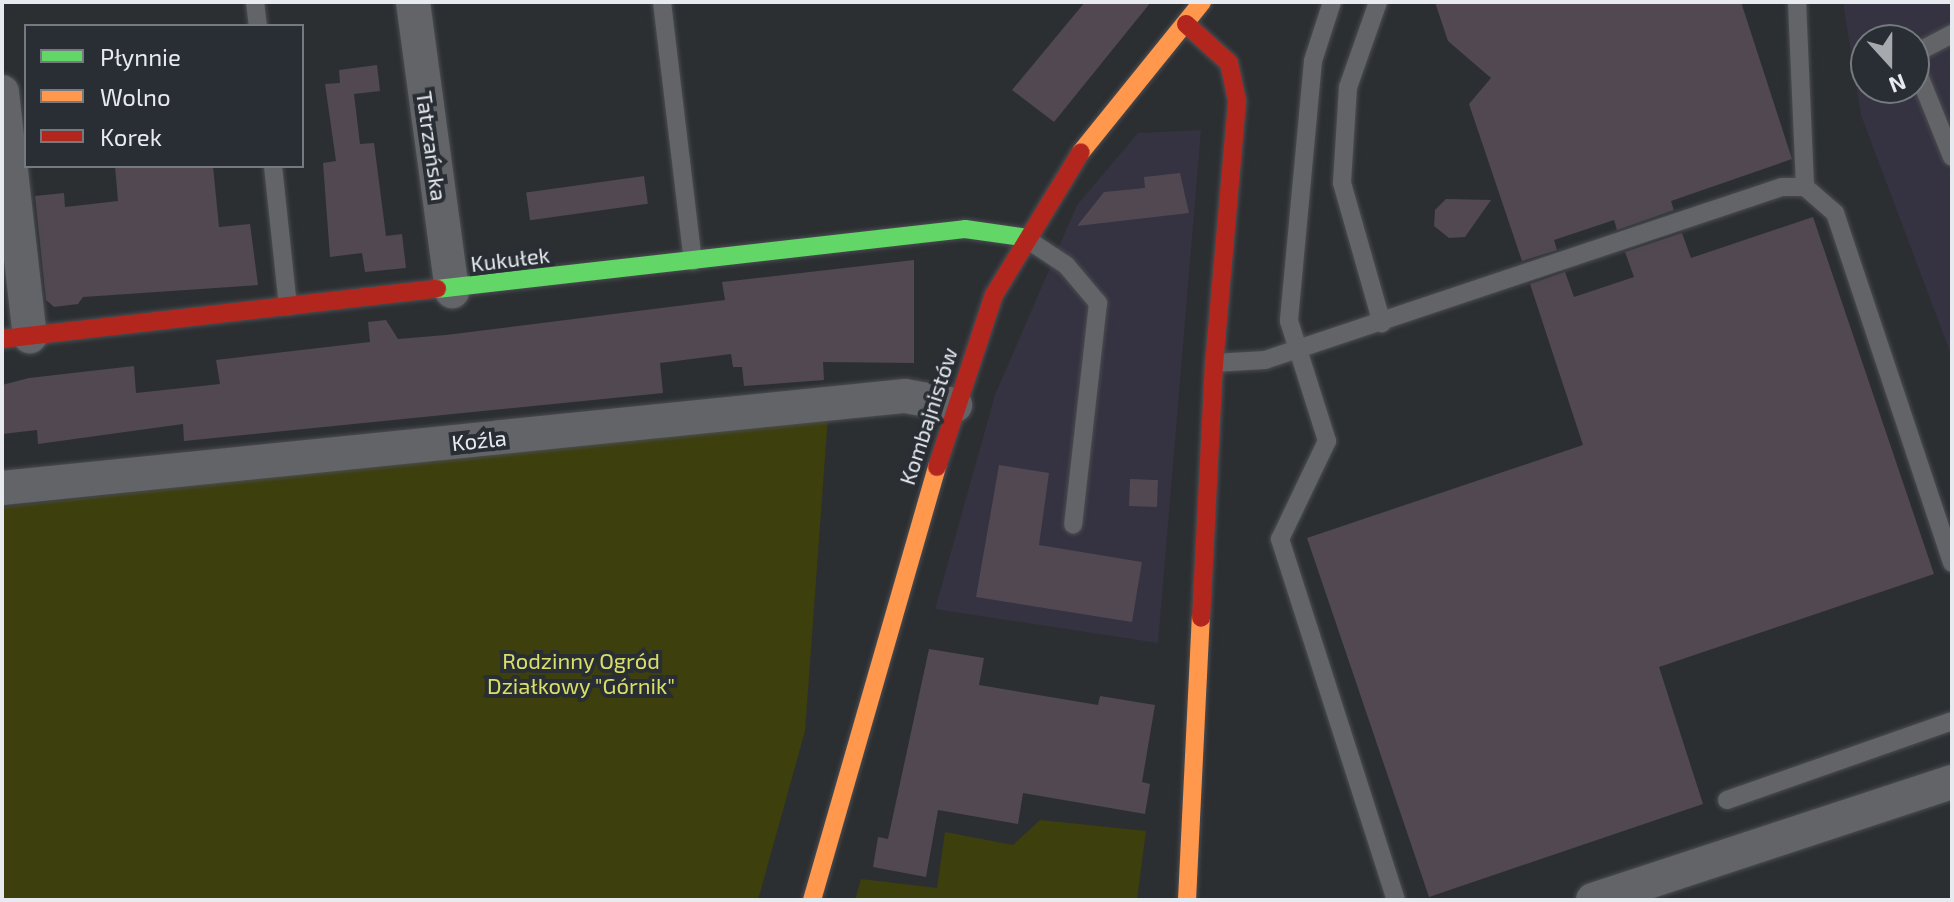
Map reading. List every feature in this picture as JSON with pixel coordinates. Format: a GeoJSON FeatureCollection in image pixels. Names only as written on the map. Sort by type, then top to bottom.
{"type":"FeatureCollection","features":[{"type":"Feature","properties":{"kind":"street","name":"Tatrzańska"},"geometry":{"type":"LineString","coordinates":[[413,2],[452,291]]}},
{"type":"Feature","properties":{"kind":"street","name":"Kombajnistów"},"geometry":{"type":"LineString","coordinates":[[815,899],[955,405],[994,295],[1022,237],[1076,154],[1202,2]]}},
{"type":"Feature","properties":{"kind":"street"},"geometry":{"type":"LineString","coordinates":[[1186,24],[1229,63],[1237,84],[1214,363],[1187,900]]}},
{"type":"Feature","properties":{"kind":"street"},"geometry":{"type":"LineString","coordinates":[[2,92],[16,337]]}},
{"type":"Feature","properties":{"kind":"street","name":"Kukułek"},"geometry":{"type":"LineString","coordinates":[[16,337],[452,291],[965,229],[1022,237]]}},
{"type":"Feature","properties":{"kind":"street","name":"Koźla"},"geometry":{"type":"LineString","coordinates":[[2,488],[905,396],[955,405]]}},
{"type":"Feature","properties":{"kind":"street"},"geometry":{"type":"LineString","coordinates":[[1593,900],[1952,782]]}},
{"type":"Feature","properties":{"kind":"lane"},"geometry":{"type":"LineString","coordinates":[[255,2],[258,24]]}},
{"type":"Feature","properties":{"kind":"lane"},"geometry":{"type":"LineString","coordinates":[[662,2],[693,261]]}},
{"type":"Feature","properties":{"kind":"lane"},"geometry":{"type":"LineString","coordinates":[[1332,2],[1313,61],[1290,298],[1297,350],[1327,441],[1289,514],[1281,555],[1396,900]]}},
{"type":"Feature","properties":{"kind":"lane"},"geometry":{"type":"LineString","coordinates":[[1378,2],[1348,87],[1342,183],[1382,323]]}},
{"type":"Feature","properties":{"kind":"lane"},"geometry":{"type":"LineString","coordinates":[[1797,2],[1805,187]]}},
{"type":"Feature","properties":{"kind":"lane"},"geometry":{"type":"LineString","coordinates":[[1930,46],[1952,34]]}},
{"type":"Feature","properties":{"kind":"lane"},"geometry":{"type":"LineString","coordinates":[[1930,103],[1952,157]]}},
{"type":"Feature","properties":{"kind":"lane"},"geometry":{"type":"LineString","coordinates":[[273,168],[288,309]]}},
{"type":"Feature","properties":{"kind":"lane"},"geometry":{"type":"LineString","coordinates":[[1214,363],[1265,360],[1782,187],[1805,187],[1835,213],[1952,563]]}},
{"type":"Feature","properties":{"kind":"lane"},"geometry":{"type":"LineString","coordinates":[[1022,237],[1066,265],[1098,303],[1073,525]]}},
{"type":"Feature","properties":{"kind":"lane"},"geometry":{"type":"LineString","coordinates":[[1727,800],[1952,721]]}},
{"type":"Feature","properties":{"kind":"shaded area"},"geometry":{"type":"Polygon","coordinates":[[[1843,2],[1952,2],[1952,357],[1859,104],[1930,104],[1930,24],[1850,24],[1850,46],[1843,2]]]}},
{"type":"Feature","properties":{"kind":"shaded area"},"geometry":{"type":"Polygon","coordinates":[[[1201,130],[1158,643],[935,609],[995,395],[1077,205],[1138,133],[1201,130]]]}},
{"type":"Feature","properties":{"kind":"green space","name":"Rodzinny Ogród Działkowy \"Górnik\""},"geometry":{"type":"Polygon","coordinates":[[[828,416],[805,731],[758,900],[2,900],[2,507],[828,416]]]}},
{"type":"Feature","properties":{"kind":"green space"},"geometry":{"type":"Polygon","coordinates":[[[1040,820],[1146,831],[1137,900],[855,900],[861,879],[937,888],[945,832],[1013,845],[1040,820]]]}},
{"type":"Feature","properties":{"kind":"building"},"geometry":{"type":"Polygon","coordinates":[[[1085,2],[1151,2],[1054,122],[1012,90],[1085,2]]]}},
{"type":"Feature","properties":{"kind":"building"},"geometry":{"type":"Polygon","coordinates":[[[1435,2],[1741,2],[1792,159],[1671,201],[1674,210],[1617,230],[1614,220],[1554,240],[1557,250],[1522,261],[1469,104],[1491,78],[1448,41],[1435,2]]]}},
{"type":"Feature","properties":{"kind":"building"},"geometry":{"type":"Polygon","coordinates":[[[377,65],[380,91],[354,94],[360,144],[374,143],[386,236],[402,234],[406,268],[365,272],[362,253],[330,257],[323,163],[336,161],[325,84],[340,83],[339,70],[377,65]]]}},
{"type":"Feature","properties":{"kind":"building"},"geometry":{"type":"Polygon","coordinates":[[[115,168],[213,168],[219,227],[250,224],[258,285],[83,297],[78,304],[54,307],[46,300],[35,196],[64,193],[65,207],[118,201],[115,168]]]}},
{"type":"Feature","properties":{"kind":"building"},"geometry":{"type":"Polygon","coordinates":[[[1180,173],[1189,213],[1077,226],[1104,192],[1145,188],[1144,177],[1180,173]]]}},
{"type":"Feature","properties":{"kind":"building"},"geometry":{"type":"Polygon","coordinates":[[[644,176],[648,204],[530,220],[526,193],[644,176]]]}},
{"type":"Feature","properties":{"kind":"building"},"geometry":{"type":"Polygon","coordinates":[[[1446,199],[1491,200],[1465,237],[1449,238],[1434,226],[1435,210],[1446,199]]]}},
{"type":"Feature","properties":{"kind":"building"},"geometry":{"type":"Polygon","coordinates":[[[1813,217],[1934,574],[1659,667],[1703,804],[1429,897],[1307,538],[1583,445],[1530,284],[1565,272],[1574,297],[1634,277],[1625,252],[1682,233],[1691,258],[1813,217]]]}},
{"type":"Feature","properties":{"kind":"building"},"geometry":{"type":"Polygon","coordinates":[[[914,260],[914,363],[823,362],[824,380],[744,386],[742,367],[733,367],[731,354],[660,363],[663,393],[184,441],[183,424],[38,444],[37,430],[2,434],[2,385],[29,378],[134,366],[136,393],[220,384],[216,360],[370,342],[368,322],[386,320],[398,339],[446,335],[725,300],[722,282],[914,260]]]}},
{"type":"Feature","properties":{"kind":"building"},"geometry":{"type":"Polygon","coordinates":[[[999,465],[1049,473],[1039,545],[1142,562],[1132,622],[976,597],[999,465]]]}},
{"type":"Feature","properties":{"kind":"building"},"geometry":{"type":"Polygon","coordinates":[[[1130,479],[1158,480],[1157,507],[1129,506],[1130,479]]]}},
{"type":"Feature","properties":{"kind":"building"},"geometry":{"type":"Polygon","coordinates":[[[929,649],[984,658],[979,685],[1098,705],[1100,696],[1155,705],[1142,782],[1150,784],[1145,814],[1023,793],[1018,824],[938,810],[926,877],[873,867],[878,837],[888,839],[929,649]]]}},
{"type":"Feature","properties":{"kind":"traffic: fast"},"geometry":{"type":"LineString","coordinates":[[437,289],[965,229],[1022,237]]}},
{"type":"Feature","properties":{"kind":"traffic: slow"},"geometry":{"type":"LineString","coordinates":[[1081,152],[1202,2]]}},
{"type":"Feature","properties":{"kind":"traffic: slow"},"geometry":{"type":"LineString","coordinates":[[812,900],[937,467]]}},
{"type":"Feature","properties":{"kind":"traffic: slow"},"geometry":{"type":"LineString","coordinates":[[1187,900],[1201,618]]}},
{"type":"Feature","properties":{"kind":"traffic: jam"},"geometry":{"type":"LineString","coordinates":[[1186,24],[1229,63],[1237,102],[1214,363],[1201,618]]}},
{"type":"Feature","properties":{"kind":"traffic: jam"},"geometry":{"type":"LineString","coordinates":[[937,467],[994,295],[1081,152]]}},
{"type":"Feature","properties":{"kind":"traffic: jam"},"geometry":{"type":"LineString","coordinates":[[2,339],[437,289]]}}]}
